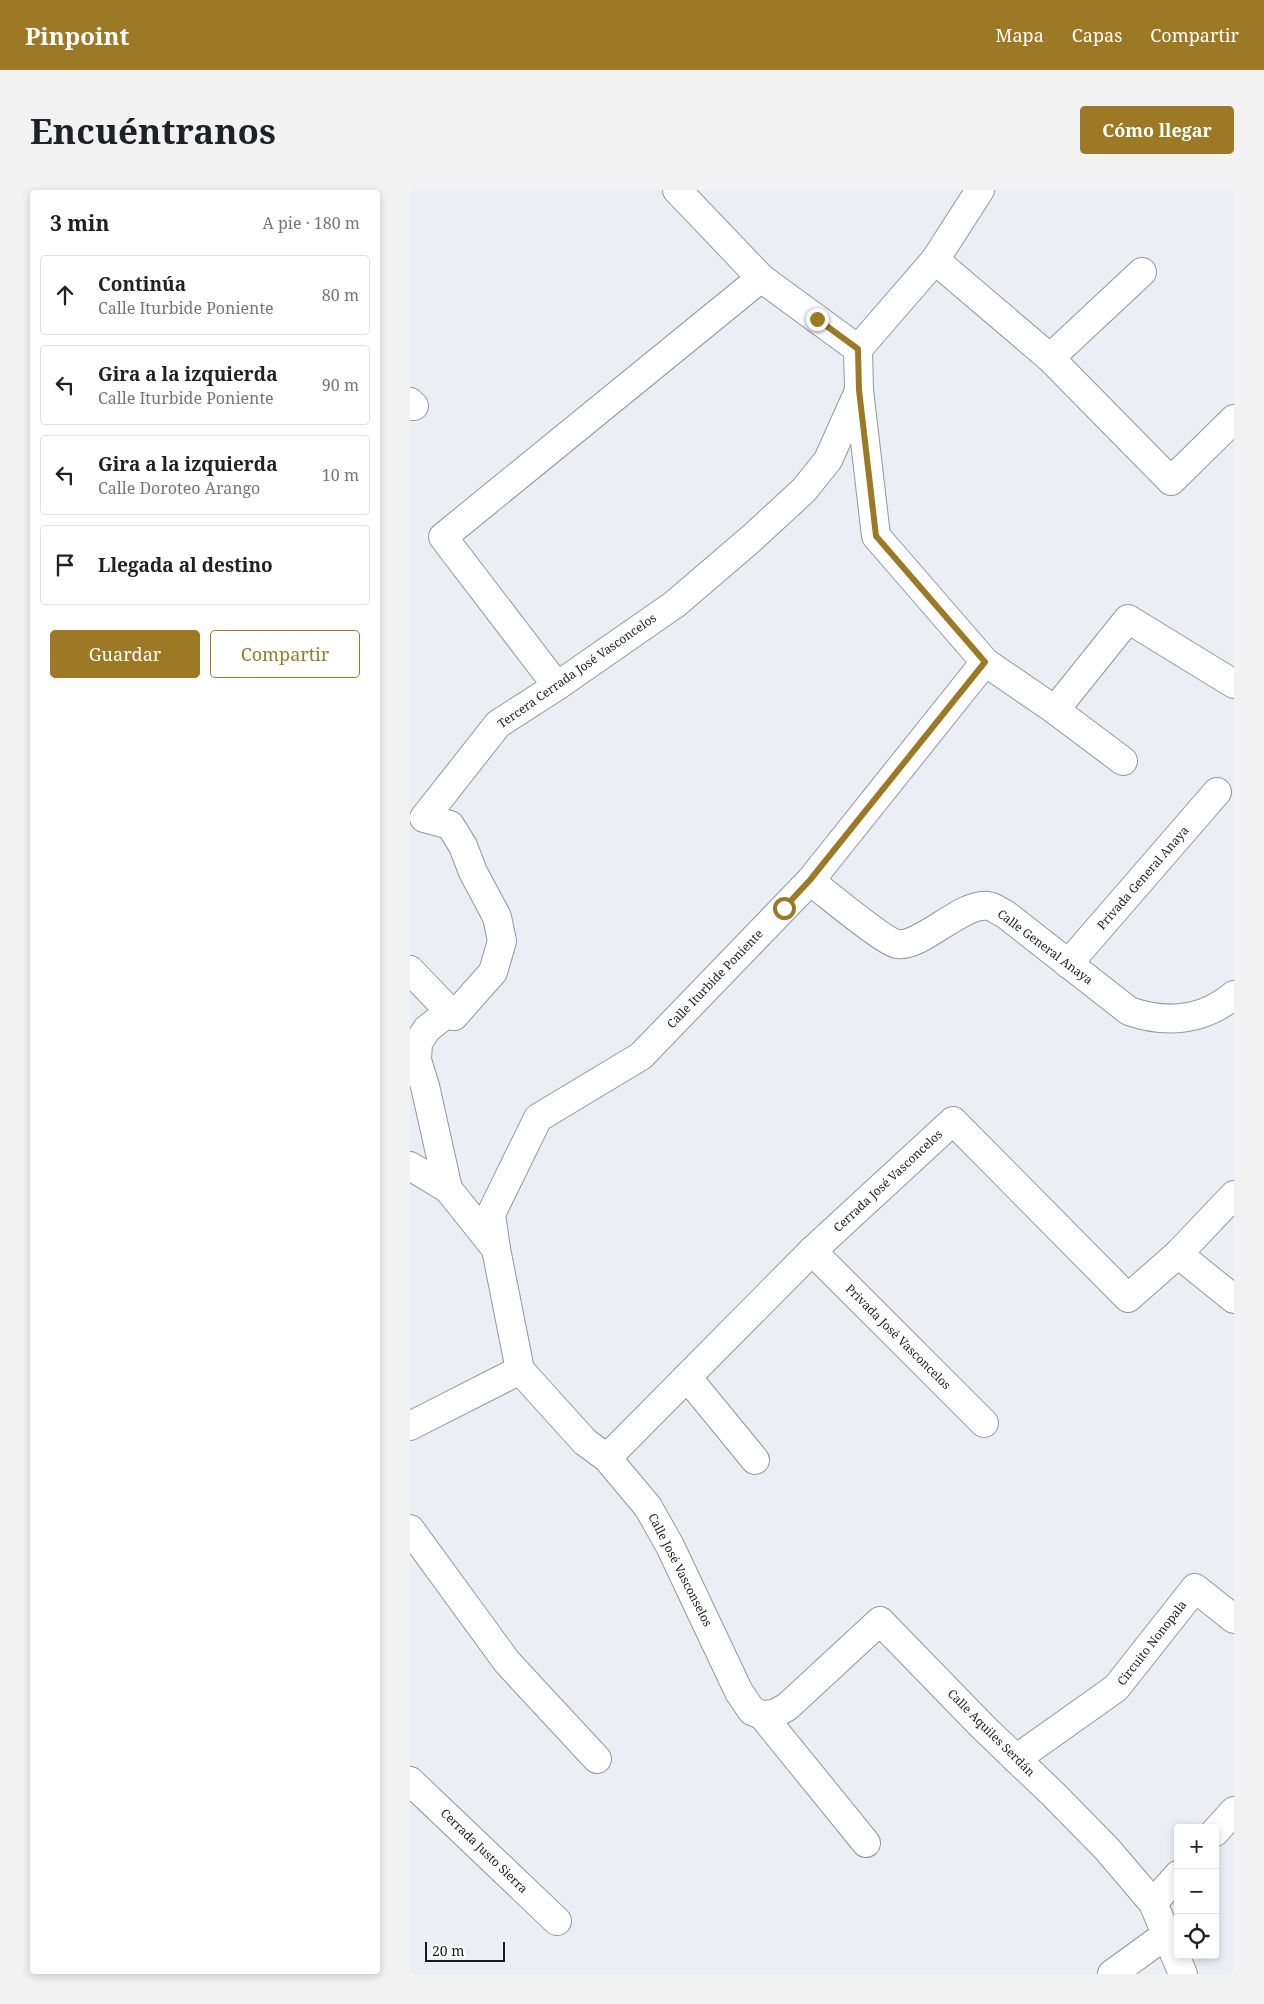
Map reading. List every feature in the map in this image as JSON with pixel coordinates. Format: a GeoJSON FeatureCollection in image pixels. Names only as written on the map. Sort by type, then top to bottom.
{"type":"FeatureCollection","features":[{"type":"Feature","properties":{"kind":"street"},"geometry":{"type":"LineString","coordinates":[[677,190],[761,278],[858,349]]}},
{"type":"Feature","properties":{"kind":"street"},"geometry":{"type":"LineString","coordinates":[[980,190],[935,260],[858,349],[859,390],[876,536],[985,662],[1055,710],[1123,761]]}},
{"type":"Feature","properties":{"kind":"street"},"geometry":{"type":"LineString","coordinates":[[935,260],[1050,358],[1171,481],[1234,419]]}},
{"type":"Feature","properties":{"kind":"street"},"geometry":{"type":"LineString","coordinates":[[1050,358],[1142,272]]}},
{"type":"Feature","properties":{"kind":"street"},"geometry":{"type":"LineString","coordinates":[[558,686],[443,537],[761,278]]}},
{"type":"Feature","properties":{"kind":"street","name":"Tercera Cerrada José Vasconcelos"},"geometry":{"type":"LineString","coordinates":[[496,1249],[448,1189],[425,1086],[417,1060],[417,1052],[418,1043],[427,1029],[446,1014],[454,1016],[493,972],[502,942],[497,917],[473,872],[463,846],[450,826],[417,812],[498,724],[558,686],[675,604],[752,538],[804,490],[828,460],[859,390]]}},
{"type":"Feature","properties":{"kind":"street"},"geometry":{"type":"LineString","coordinates":[[1055,710],[1128,619],[1234,684]]}},
{"type":"Feature","properties":{"kind":"street","name":"Calle Iturbide Poniente"},"geometry":{"type":"LineString","coordinates":[[520,1370],[496,1249],[492,1214],[538,1118],[641,1056],[810,880],[985,662]]}},
{"type":"Feature","properties":{"kind":"street","name":"Privada General Anaya"},"geometry":{"type":"LineString","coordinates":[[1068,964],[1217,792]]}},
{"type":"Feature","properties":{"kind":"street","name":"Calle General Anaya"},"geometry":{"type":"LineString","coordinates":[[810,880],[882,936],[897,944],[912,942],[970,909],[988,906],[1005,914],[1129,1012],[1149,1018],[1170,1020],[1200,1015],[1234,995]]}},
{"type":"Feature","properties":{"kind":"street"},"geometry":{"type":"LineString","coordinates":[[410,970],[454,1016]]}},
{"type":"Feature","properties":{"kind":"street","name":"Cerrada José Vasconcelos"},"geometry":{"type":"LineString","coordinates":[[607,1458],[812,1251],[954,1121],[1128,1298],[1178,1254],[1234,1195]]}},
{"type":"Feature","properties":{"kind":"street"},"geometry":{"type":"LineString","coordinates":[[410,1166],[448,1189]]}},
{"type":"Feature","properties":{"kind":"street","name":"Privada José Vasconcelos"},"geometry":{"type":"LineString","coordinates":[[812,1251],[984,1423]]}},
{"type":"Feature","properties":{"kind":"street"},"geometry":{"type":"LineString","coordinates":[[1178,1254],[1234,1299]]}},
{"type":"Feature","properties":{"kind":"street"},"geometry":{"type":"LineString","coordinates":[[410,1426],[520,1370]]}},
{"type":"Feature","properties":{"kind":"street","name":"Calle José Vasconselos"},"geometry":{"type":"LineString","coordinates":[[520,1370],[585,1442],[607,1458],[648,1507],[670,1546],[739,1692],[752,1710],[762,1716],[866,1843]]}},
{"type":"Feature","properties":{"kind":"street"},"geometry":{"type":"LineString","coordinates":[[687,1377],[756,1460]]}},
{"type":"Feature","properties":{"kind":"street"},"geometry":{"type":"LineString","coordinates":[[410,1529],[507,1662],[596,1759]]}},
{"type":"Feature","properties":{"kind":"street","name":"Circuito Nonopala"},"geometry":{"type":"LineString","coordinates":[[1016,1759],[1116,1688],[1195,1588],[1234,1619]]}},
{"type":"Feature","properties":{"kind":"street","name":"Calle Aquiles Serdán"},"geometry":{"type":"LineString","coordinates":[[762,1716],[774,1714],[786,1706],[880,1621],[983,1727],[1107,1849],[1153,1903],[1183,1974]]}},
{"type":"Feature","properties":{"kind":"street","name":"Cerrada Justo Sierra"},"geometry":{"type":"LineString","coordinates":[[410,1781],[557,1921]]}},
{"type":"Feature","properties":{"kind":"street"},"geometry":{"type":"LineString","coordinates":[[1219,1828],[1234,1811]]}},
{"type":"Feature","properties":{"kind":"street"},"geometry":{"type":"LineString","coordinates":[[1153,1903],[1174,1879]]}},
{"type":"Feature","properties":{"kind":"street"},"geometry":{"type":"LineString","coordinates":[[1112,1974],[1167,1934]]}},
{"type":"Feature","properties":{"kind":"route"},"geometry":{"type":"LineString","coordinates":[[784,908],[810,880],[985,662],[876,536],[859,390],[858,349],[817,319]]}}]}
